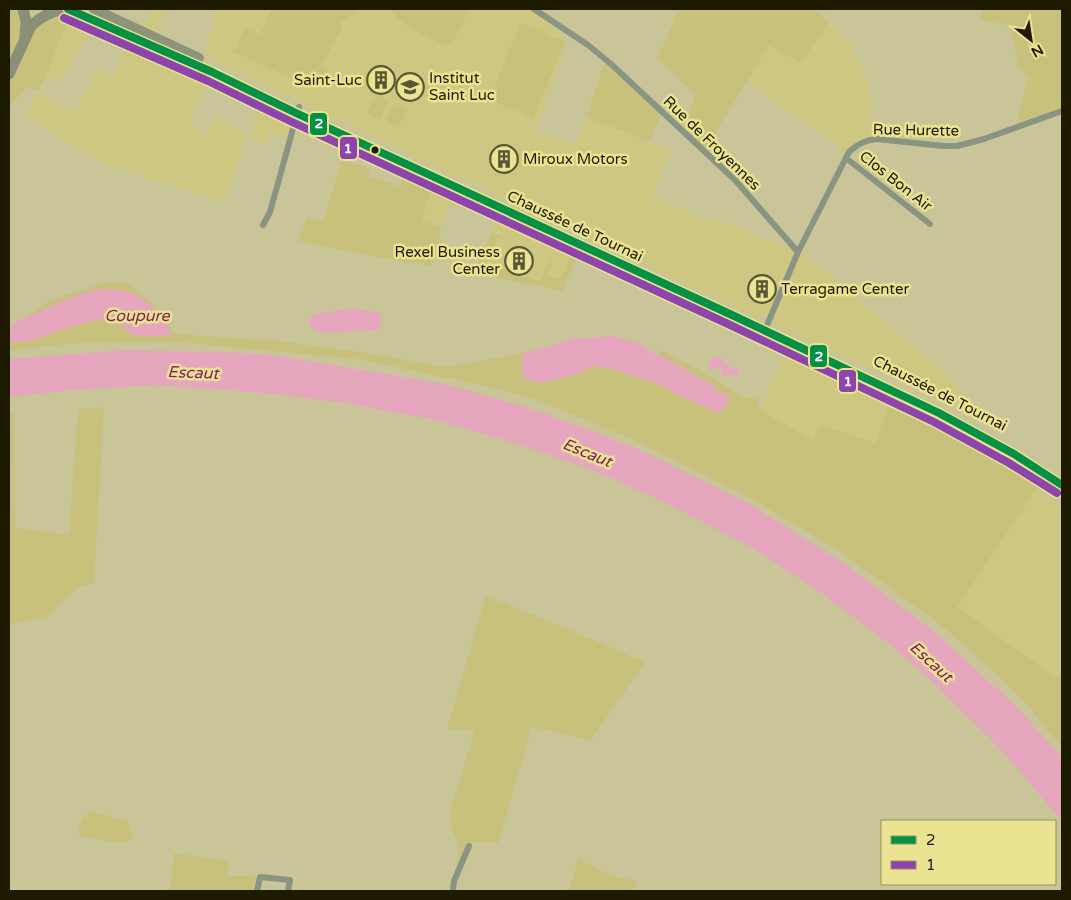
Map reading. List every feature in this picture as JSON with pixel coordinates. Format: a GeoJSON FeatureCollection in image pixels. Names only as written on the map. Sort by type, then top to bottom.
{"type":"FeatureCollection","features":[{"type":"Feature","properties":{"kind":"highway"},"geometry":{"type":"LineString","coordinates":[[23,9],[26,21],[25,38]]}},
{"type":"Feature","properties":{"kind":"highway"},"geometry":{"type":"LineString","coordinates":[[9,74],[31,26],[40,18],[67,9]]}},
{"type":"Feature","properties":{"kind":"main road","name":"Chaussée de Tournai"},"geometry":{"type":"LineString","coordinates":[[67,9],[298,110],[765,328],[966,427],[1014,454],[1062,485]]}},
{"type":"Feature","properties":{"kind":"main road","name":"Chaussée de Tournai"},"geometry":{"type":"LineString","coordinates":[[94,9],[152,35],[298,110]]}},
{"type":"Feature","properties":{"kind":"main road","name":"Chaussée de Tournai"},"geometry":{"type":"LineString","coordinates":[[765,328],[844,362],[955,416],[997,438],[1062,479]]}},
{"type":"Feature","properties":{"kind":"street","name":"Rue de Froyennes"},"geometry":{"type":"LineString","coordinates":[[534,9],[588,45],[618,70],[735,180],[798,252]]}},
{"type":"Feature","properties":{"kind":"street"},"geometry":{"type":"LineString","coordinates":[[263,225],[270,212],[298,110]]}},
{"type":"Feature","properties":{"kind":"street","name":"Rue Hurette"},"geometry":{"type":"LineString","coordinates":[[798,252],[849,152],[858,144],[868,140],[887,140],[957,146],[1062,111]]}},
{"type":"Feature","properties":{"kind":"street","name":"Clos Bon Air"},"geometry":{"type":"LineString","coordinates":[[846,158],[930,224]]}},
{"type":"Feature","properties":{"kind":"street"},"geometry":{"type":"LineString","coordinates":[[765,328],[798,252]]}},
{"type":"Feature","properties":{"kind":"street"},"geometry":{"type":"LineString","coordinates":[[453,891],[454,881],[469,846]]}},
{"type":"Feature","properties":{"kind":"street"},"geometry":{"type":"LineString","coordinates":[[257,891],[260,877],[290,880],[288,891]]}},
{"type":"Feature","properties":{"kind":"shaded area"},"geometry":{"type":"Polygon","coordinates":[[[9,9],[20,9],[22,35],[9,67],[9,9]]]}},
{"type":"Feature","properties":{"kind":"shaded area"},"geometry":{"type":"Polygon","coordinates":[[[154,9],[167,9],[156,34],[140,24],[152,18],[154,9]]]}},
{"type":"Feature","properties":{"kind":"shaded area"},"geometry":{"type":"Polygon","coordinates":[[[216,9],[529,9],[557,26],[556,30],[567,39],[536,130],[576,145],[587,115],[589,118],[672,151],[652,197],[712,221],[729,223],[793,251],[792,260],[770,312],[764,314],[761,319],[204,57],[216,9]]]}},
{"type":"Feature","properties":{"kind":"shaded area"},"geometry":{"type":"Polygon","coordinates":[[[272,9],[354,9],[354,13],[341,21],[341,29],[322,65],[327,68],[316,89],[234,52],[245,28],[260,35],[272,9]]]}},
{"type":"Feature","properties":{"kind":"shaded area"},"geometry":{"type":"Polygon","coordinates":[[[389,9],[469,9],[454,39],[447,44],[443,44],[413,30],[389,9]]]}},
{"type":"Feature","properties":{"kind":"shaded area"},"geometry":{"type":"Polygon","coordinates":[[[679,9],[813,9],[829,21],[801,63],[769,45],[706,148],[684,127],[695,94],[657,59],[679,9]]]}},
{"type":"Feature","properties":{"kind":"shaded area"},"geometry":{"type":"Polygon","coordinates":[[[982,9],[1062,9],[1062,108],[1017,124],[1028,76],[1019,69],[1010,26],[981,20],[982,9]]]}},
{"type":"Feature","properties":{"kind":"shaded area"},"geometry":{"type":"Polygon","coordinates":[[[68,18],[92,29],[60,82],[46,75],[68,18]]]}},
{"type":"Feature","properties":{"kind":"shaded area"},"geometry":{"type":"Polygon","coordinates":[[[68,18],[39,90],[26,88],[9,106],[9,85],[34,30],[50,19],[68,18]]]}},
{"type":"Feature","properties":{"kind":"shaded area"},"geometry":{"type":"Polygon","coordinates":[[[829,21],[849,40],[870,86],[874,136],[847,153],[747,82],[770,44],[801,62],[829,21]]]}},
{"type":"Feature","properties":{"kind":"shaded area"},"geometry":{"type":"Polygon","coordinates":[[[521,23],[565,42],[533,118],[489,100],[521,23]]]}},
{"type":"Feature","properties":{"kind":"shaded area"},"geometry":{"type":"Polygon","coordinates":[[[128,43],[210,77],[189,123],[207,133],[214,117],[251,135],[260,102],[293,117],[286,139],[270,133],[265,144],[246,137],[225,202],[108,166],[29,119],[27,112],[39,92],[75,112],[96,70],[113,78],[128,43]]]}},
{"type":"Feature","properties":{"kind":"shaded area"},"geometry":{"type":"Polygon","coordinates":[[[605,62],[661,115],[649,141],[589,118],[587,115],[605,62]]]}},
{"type":"Feature","properties":{"kind":"shaded area"},"geometry":{"type":"Polygon","coordinates":[[[376,94],[389,100],[379,119],[367,113],[376,94]]]}},
{"type":"Feature","properties":{"kind":"shaded area"},"geometry":{"type":"Polygon","coordinates":[[[394,104],[407,109],[398,128],[386,122],[394,104]]]}},
{"type":"Feature","properties":{"kind":"shaded area"},"geometry":{"type":"Polygon","coordinates":[[[342,160],[370,168],[369,177],[400,186],[405,167],[418,175],[429,194],[422,221],[441,228],[432,266],[298,241],[308,217],[323,221],[342,160]]]}},
{"type":"Feature","properties":{"kind":"shaded area"},"geometry":{"type":"Polygon","coordinates":[[[418,175],[453,192],[441,228],[422,221],[429,194],[418,175]]]}},
{"type":"Feature","properties":{"kind":"shaded area"},"geometry":{"type":"Polygon","coordinates":[[[500,213],[579,250],[563,291],[473,273],[500,213]]]}},
{"type":"Feature","properties":{"kind":"shaded area"},"geometry":{"type":"Polygon","coordinates":[[[492,232],[508,240],[498,237],[486,264],[499,271],[502,268],[540,282],[551,258],[553,259],[547,275],[560,280],[570,258],[572,258],[575,250],[578,251],[563,291],[473,273],[492,232]]]}},
{"type":"Feature","properties":{"kind":"shaded area"},"geometry":{"type":"Polygon","coordinates":[[[552,238],[575,250],[554,240],[552,243],[550,242],[552,238]]]}},
{"type":"Feature","properties":{"kind":"shaded area"},"geometry":{"type":"Polygon","coordinates":[[[801,251],[953,379],[960,389],[942,402],[776,326],[773,320],[801,251]]]}},
{"type":"Feature","properties":{"kind":"shaded area"},"geometry":{"type":"Polygon","coordinates":[[[126,282],[160,311],[174,334],[278,341],[360,352],[447,367],[523,353],[522,372],[524,377],[539,383],[578,374],[593,366],[616,370],[658,384],[719,413],[717,392],[713,385],[684,368],[657,356],[661,350],[742,396],[757,399],[759,410],[813,440],[822,425],[875,443],[893,396],[937,417],[991,446],[1044,479],[957,607],[1056,678],[1062,670],[1062,747],[1024,701],[969,649],[933,619],[835,548],[758,502],[636,441],[540,401],[496,388],[357,359],[177,342],[80,343],[9,350],[9,328],[49,301],[104,283],[126,282]]]}},
{"type":"Feature","properties":{"kind":"shaded area"},"geometry":{"type":"Polygon","coordinates":[[[769,339],[773,339],[893,396],[875,443],[823,425],[814,440],[759,410],[784,354],[766,349],[765,343],[769,339]]]}},
{"type":"Feature","properties":{"kind":"shaded area"},"geometry":{"type":"Polygon","coordinates":[[[104,407],[94,583],[77,588],[51,614],[45,617],[9,625],[9,414],[14,413],[15,528],[69,535],[78,409],[104,407]]]}},
{"type":"Feature","properties":{"kind":"shaded area"},"geometry":{"type":"Polygon","coordinates":[[[1038,489],[1062,506],[1062,670],[1056,678],[957,607],[1038,489]]]}},
{"type":"Feature","properties":{"kind":"shaded area"},"geometry":{"type":"Polygon","coordinates":[[[486,595],[645,662],[591,740],[532,727],[498,843],[473,842],[465,864],[458,863],[458,844],[451,827],[450,810],[475,730],[447,729],[486,595]]]}},
{"type":"Feature","properties":{"kind":"shaded area"},"geometry":{"type":"Polygon","coordinates":[[[92,811],[128,822],[132,831],[132,837],[122,843],[80,837],[78,832],[81,822],[92,811]]]}},
{"type":"Feature","properties":{"kind":"shaded area"},"geometry":{"type":"Polygon","coordinates":[[[174,853],[229,861],[226,876],[255,876],[253,891],[170,891],[174,853]]]}},
{"type":"Feature","properties":{"kind":"shaded area"},"geometry":{"type":"Polygon","coordinates":[[[578,859],[613,875],[636,880],[634,891],[569,891],[578,859]]]}},
{"type":"Feature","properties":{"kind":"water","name":"Coupure"},"geometry":{"type":"Polygon","coordinates":[[[103,289],[123,290],[140,297],[162,317],[171,335],[146,337],[136,335],[132,334],[118,322],[103,320],[76,325],[32,340],[9,343],[9,328],[22,319],[82,293],[103,289]]]}},
{"type":"Feature","properties":{"kind":"water"},"geometry":{"type":"Polygon","coordinates":[[[353,308],[380,313],[382,319],[378,330],[322,333],[312,328],[309,321],[312,315],[353,308]]]}},
{"type":"Feature","properties":{"kind":"water"},"geometry":{"type":"Polygon","coordinates":[[[611,336],[637,342],[657,356],[663,356],[713,385],[717,392],[722,392],[729,398],[729,401],[719,413],[658,384],[616,370],[593,366],[578,374],[540,383],[524,378],[522,372],[523,353],[555,345],[568,339],[611,336]]]}},
{"type":"Feature","properties":{"kind":"water","name":"Escaut"},"geometry":{"type":"Polygon","coordinates":[[[125,350],[246,353],[279,356],[445,384],[529,408],[635,448],[749,504],[839,560],[932,630],[1017,707],[1062,758],[1062,821],[997,745],[934,683],[891,645],[821,593],[751,547],[660,500],[616,480],[508,441],[431,419],[345,403],[264,393],[157,385],[73,390],[9,397],[9,359],[125,350]]]}},
{"type":"Feature","properties":{"kind":"water"},"geometry":{"type":"Polygon","coordinates":[[[719,356],[733,369],[738,369],[738,377],[732,374],[723,376],[723,371],[718,367],[712,370],[708,366],[712,359],[719,356]]]}},
{"type":"Feature","properties":{"kind":"transit line","name":"2"},"geometry":{"type":"LineString","coordinates":[[68,9],[212,72],[939,413],[1014,454],[1062,485]]}},
{"type":"Feature","properties":{"kind":"transit line","name":"1"},"geometry":{"type":"LineString","coordinates":[[64,18],[208,81],[934,422],[1009,463],[1057,493]]}},
{"type":"Feature","properties":{"kind":"place","name":"Saint-Luc"},"geometry":{"type":"Point","coordinates":[381,80]}},
{"type":"Feature","properties":{"kind":"place","name":"Institut Saint Luc"},"geometry":{"type":"Point","coordinates":[410,87]}},
{"type":"Feature","properties":{"kind":"place","name":"Miroux Motors"},"geometry":{"type":"Point","coordinates":[504,159]}},
{"type":"Feature","properties":{"kind":"place","name":"Rexel Business Center"},"geometry":{"type":"Point","coordinates":[519,261]}},
{"type":"Feature","properties":{"kind":"place","name":"Terragame Center"},"geometry":{"type":"Point","coordinates":[762,289]}}]}
